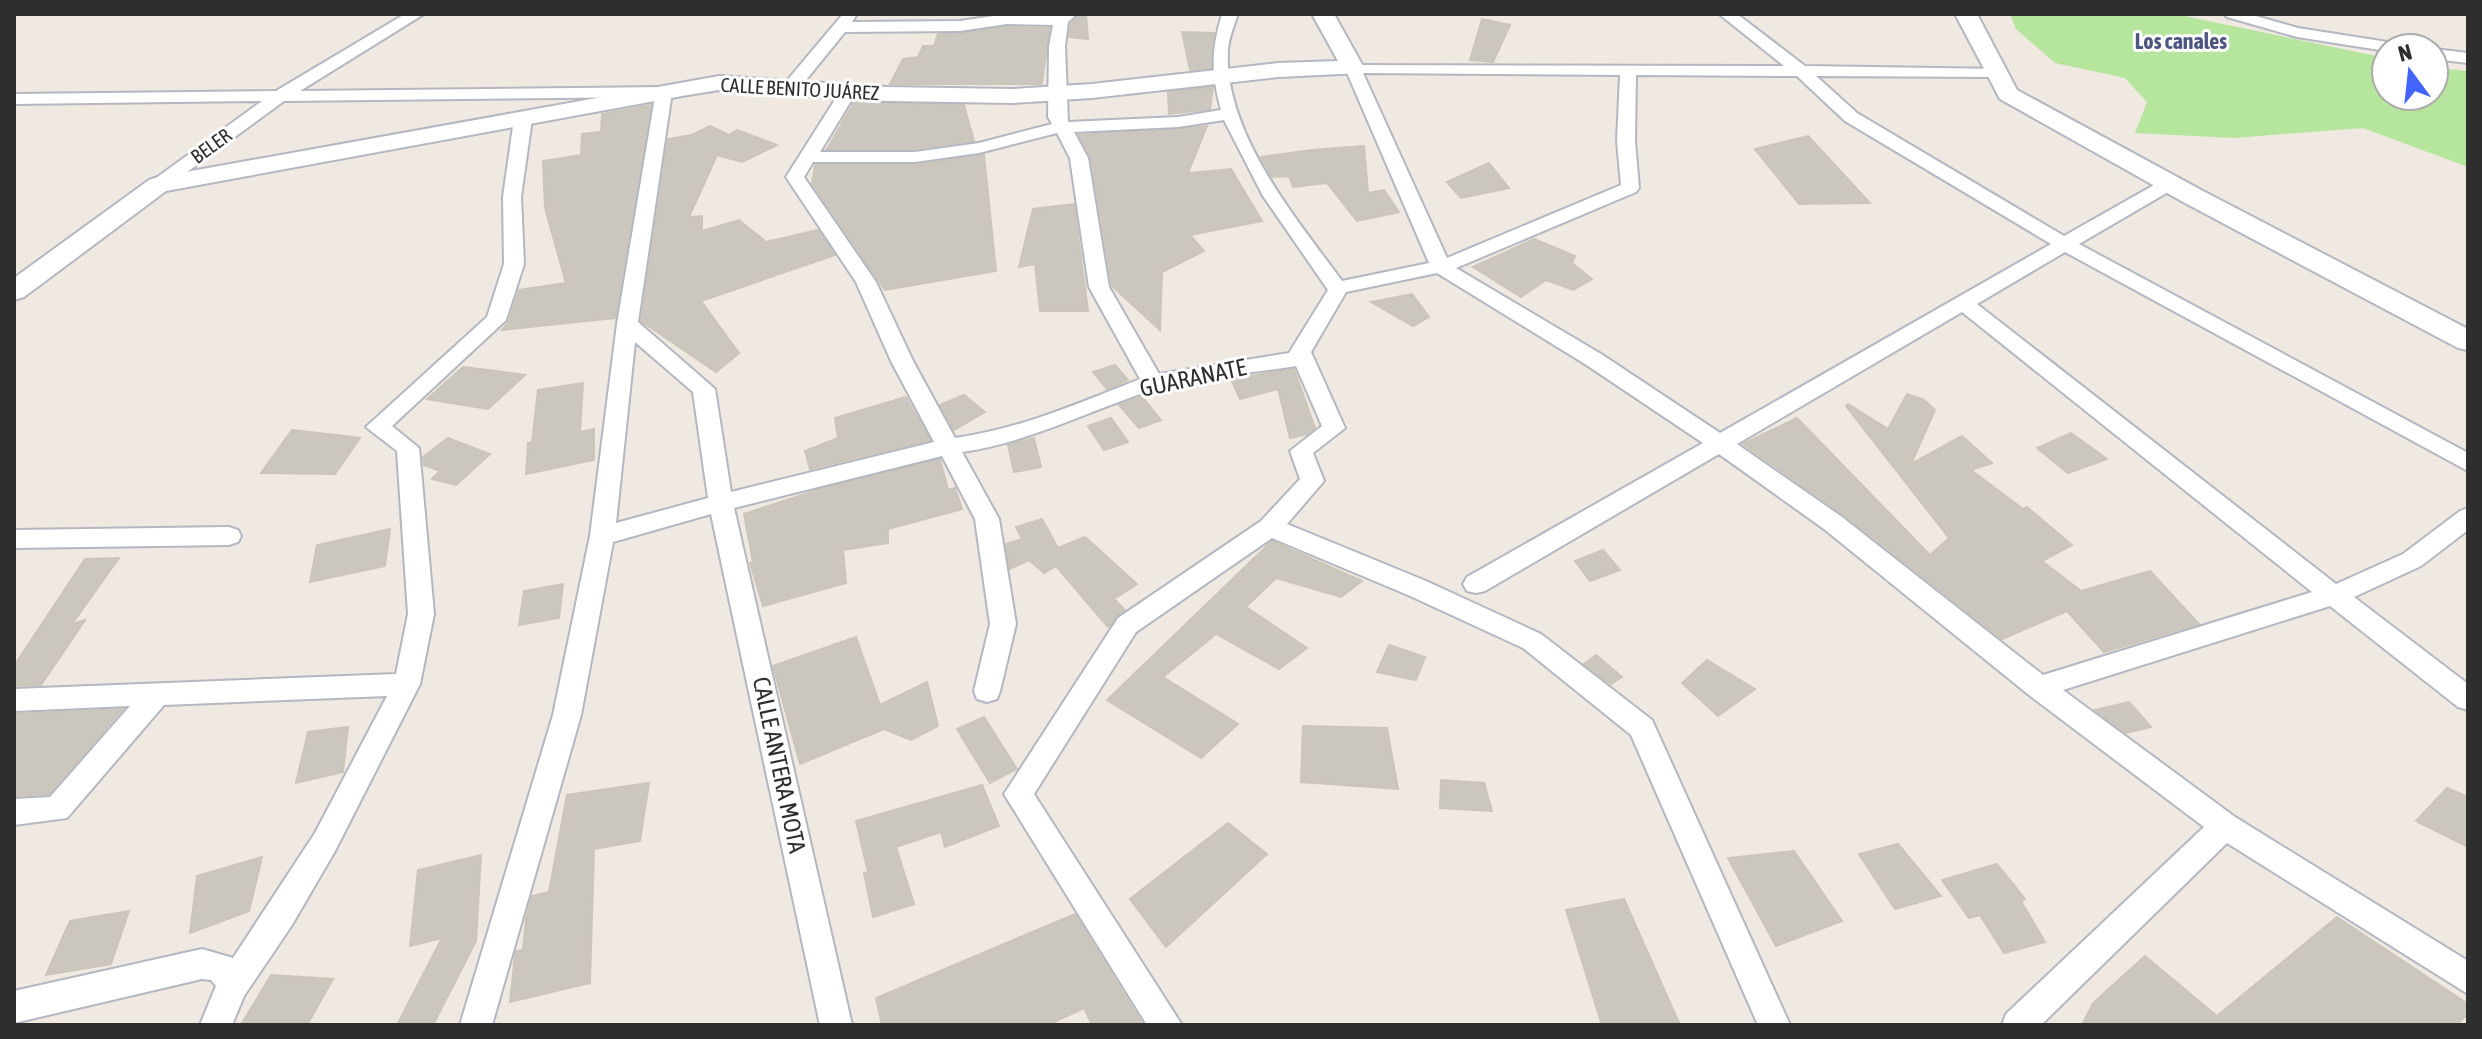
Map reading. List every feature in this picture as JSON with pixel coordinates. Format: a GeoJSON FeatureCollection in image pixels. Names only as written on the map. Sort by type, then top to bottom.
{"type":"FeatureCollection","features":[{"type":"Feature","properties":{"kind":"main road"},"geometry":{"type":"LineString","coordinates":[[1323,14],[1353,68]]}},
{"type":"Feature","properties":{"kind":"main road"},"geometry":{"type":"LineString","coordinates":[[1966,14],[2008,94],[2169,184],[2468,341]]}},
{"type":"Feature","properties":{"kind":"main road","name":"CALLE BENITO JUÁREZ"},"geometry":{"type":"LineString","coordinates":[[158,185],[719,83],[1014,96],[1277,69],[1353,68]]}},
{"type":"Feature","properties":{"kind":"main road","name":"BELER"},"geometry":{"type":"LineString","coordinates":[[14,291],[158,185]]}},
{"type":"Feature","properties":{"kind":"street","name":"BELER"},"geometry":{"type":"LineString","coordinates":[[158,185],[280,96],[416,14]]}},
{"type":"Feature","properties":{"kind":"street"},"geometry":{"type":"LineString","coordinates":[[791,87],[851,14]]}},
{"type":"Feature","properties":{"kind":"street"},"geometry":{"type":"LineString","coordinates":[[1230,14],[1224,26],[1220,57],[1231,114],[1248,160],[1338,290]]}},
{"type":"Feature","properties":{"kind":"street"},"geometry":{"type":"LineString","coordinates":[[1727,14],[1801,71],[1851,117],[2064,244],[2468,463]]}},
{"type":"Feature","properties":{"kind":"street"},"geometry":{"type":"LineString","coordinates":[[2232,14],[2297,32],[2370,44]]}},
{"type":"Feature","properties":{"kind":"street"},"geometry":{"type":"LineString","coordinates":[[840,27],[960,26],[1007,19],[1065,18],[1057,46],[1057,117],[1079,158],[1099,287],[1153,382]]}},
{"type":"Feature","properties":{"kind":"street"},"geometry":{"type":"LineString","coordinates":[[1997,72],[1353,68],[1441,267],[1593,359],[1720,443],[1833,523],[2039,687],[2225,826],[2468,979]]}},
{"type":"Feature","properties":{"kind":"street"},"geometry":{"type":"LineString","coordinates":[[1166,1025],[1018,794],[1127,625],[1270,527],[1312,481],[1301,451],[1334,428],[1300,352],[1338,290],[1441,267],[1630,188],[1626,141],[1628,72]]}},
{"type":"Feature","properties":{"kind":"street"},"geometry":{"type":"LineString","coordinates":[[849,91],[795,177],[866,282],[902,361],[987,519],[1003,624],[987,691]]}},
{"type":"Feature","properties":{"kind":"street"},"geometry":{"type":"LineString","coordinates":[[14,99],[664,92],[627,324],[602,536],[567,715],[476,1025]]}},
{"type":"Feature","properties":{"kind":"street"},"geometry":{"type":"LineString","coordinates":[[809,157],[915,157],[979,148],[1062,127],[1178,122],[1231,114]]}},
{"type":"Feature","properties":{"kind":"street"},"geometry":{"type":"LineString","coordinates":[[216,1025],[232,986],[281,915],[325,842],[407,684],[421,614],[408,448],[377,427],[496,320],[514,264],[512,197],[523,119]]}},
{"type":"Feature","properties":{"kind":"street"},"geometry":{"type":"LineString","coordinates":[[1476,584],[2169,184]]}},
{"type":"Feature","properties":{"kind":"street"},"geometry":{"type":"LineString","coordinates":[[1963,303],[2151,454],[2468,699]]}},
{"type":"Feature","properties":{"kind":"street","name":"CALLE ANTERA MOTA"},"geometry":{"type":"LineString","coordinates":[[627,324],[704,389],[721,505],[836,1025]]}},
{"type":"Feature","properties":{"kind":"street","name":"GUARANATE"},"geometry":{"type":"LineString","coordinates":[[602,536],[692,510],[950,446],[993,440],[1057,420],[1153,382],[1296,359],[1300,352]]}},
{"type":"Feature","properties":{"kind":"street"},"geometry":{"type":"LineString","coordinates":[[2039,687],[2335,595],[2412,560],[2468,517]]}},
{"type":"Feature","properties":{"kind":"street"},"geometry":{"type":"LineString","coordinates":[[1270,527],[1417,588],[1532,641],[1642,728],[1774,1025]]}},
{"type":"Feature","properties":{"kind":"street"},"geometry":{"type":"LineString","coordinates":[[14,539],[229,536]]}},
{"type":"Feature","properties":{"kind":"street"},"geometry":{"type":"LineString","coordinates":[[14,700],[407,684]]}},
{"type":"Feature","properties":{"kind":"street"},"geometry":{"type":"LineString","coordinates":[[14,812],[57,809],[156,695]]}},
{"type":"Feature","properties":{"kind":"street"},"geometry":{"type":"LineString","coordinates":[[2018,1025],[2225,826]]}},
{"type":"Feature","properties":{"kind":"street"},"geometry":{"type":"LineString","coordinates":[[14,1007],[202,964],[218,965],[226,970],[232,986]]}},
{"type":"Feature","properties":{"kind":"green space"},"geometry":{"type":"Polygon","coordinates":[[[2010,14],[2175,14],[2370,55],[2370,112],[2450,112],[2450,69],[2468,71],[2468,167],[2363,128],[2234,138],[2135,133],[2147,102],[2125,78],[2055,63],[2016,29],[2010,14]]]}},
{"type":"Feature","properties":{"kind":"building"},"geometry":{"type":"Polygon","coordinates":[[[1080,14],[1086,14],[1088,39],[1069,37],[1071,24],[1080,14]]]}},
{"type":"Feature","properties":{"kind":"building"},"geometry":{"type":"Polygon","coordinates":[[[1482,19],[1510,25],[1493,62],[1470,60],[1482,19]]]}},
{"type":"Feature","properties":{"kind":"building"},"geometry":{"type":"Polygon","coordinates":[[[1007,27],[1049,28],[1042,84],[890,84],[903,59],[918,57],[923,46],[934,46],[938,34],[1007,27]]]}},
{"type":"Feature","properties":{"kind":"building"},"geometry":{"type":"Polygon","coordinates":[[[1182,32],[1214,33],[1211,68],[1190,70],[1182,32]]]}},
{"type":"Feature","properties":{"kind":"building"},"geometry":{"type":"Polygon","coordinates":[[[1213,87],[1210,109],[1169,114],[1168,92],[1213,87]]]}},
{"type":"Feature","properties":{"kind":"building"},"geometry":{"type":"Polygon","coordinates":[[[854,102],[964,105],[974,141],[915,149],[827,149],[854,102]]]}},
{"type":"Feature","properties":{"kind":"building"},"geometry":{"type":"Polygon","coordinates":[[[651,105],[615,318],[502,330],[509,321],[519,290],[566,283],[545,208],[543,161],[581,155],[582,134],[601,132],[602,114],[651,105]]]}},
{"type":"Feature","properties":{"kind":"building"},"geometry":{"type":"Polygon","coordinates":[[[710,126],[729,135],[737,130],[777,145],[742,162],[717,155],[689,217],[702,216],[702,231],[739,220],[766,242],[818,230],[835,255],[701,301],[739,353],[716,372],[641,321],[668,139],[692,135],[710,126]]]}},
{"type":"Feature","properties":{"kind":"building"},"geometry":{"type":"Polygon","coordinates":[[[1207,126],[1188,173],[1231,169],[1262,221],[1190,235],[1204,251],[1162,272],[1160,330],[1112,286],[1091,158],[1079,135],[1207,126]]]}},
{"type":"Feature","properties":{"kind":"building"},"geometry":{"type":"Polygon","coordinates":[[[1808,136],[1870,203],[1799,204],[1755,149],[1808,136]]]}},
{"type":"Feature","properties":{"kind":"building"},"geometry":{"type":"Polygon","coordinates":[[[1364,146],[1368,193],[1384,190],[1399,212],[1357,221],[1327,183],[1293,187],[1289,176],[1272,177],[1261,157],[1312,150],[1364,146]]]}},
{"type":"Feature","properties":{"kind":"building"},"geometry":{"type":"Polygon","coordinates":[[[984,155],[996,271],[885,290],[812,183],[815,165],[915,165],[984,155]]]}},
{"type":"Feature","properties":{"kind":"building"},"geometry":{"type":"Polygon","coordinates":[[[1489,163],[1509,188],[1461,198],[1447,182],[1489,163]]]}},
{"type":"Feature","properties":{"kind":"building"},"geometry":{"type":"Polygon","coordinates":[[[1074,204],[1088,311],[1040,311],[1035,264],[1019,267],[1033,209],[1074,204]]]}},
{"type":"Feature","properties":{"kind":"building"},"geometry":{"type":"Polygon","coordinates":[[[1534,239],[1575,256],[1572,263],[1592,279],[1573,290],[1546,280],[1521,297],[1473,267],[1534,239]]]}},
{"type":"Feature","properties":{"kind":"building"},"geometry":{"type":"Polygon","coordinates":[[[1412,294],[1429,317],[1413,326],[1371,302],[1412,294]]]}},
{"type":"Feature","properties":{"kind":"building"},"geometry":{"type":"Polygon","coordinates":[[[1115,365],[1128,380],[1107,389],[1093,372],[1115,365]]]}},
{"type":"Feature","properties":{"kind":"building"},"geometry":{"type":"Polygon","coordinates":[[[463,367],[525,375],[488,409],[427,399],[463,367]]]}},
{"type":"Feature","properties":{"kind":"building"},"geometry":{"type":"Polygon","coordinates":[[[1294,369],[1315,428],[1307,434],[1290,438],[1278,389],[1240,399],[1231,379],[1294,369]]]}},
{"type":"Feature","properties":{"kind":"building"},"geometry":{"type":"Polygon","coordinates":[[[583,383],[580,432],[594,429],[594,460],[526,474],[528,443],[532,442],[538,390],[583,383]]]}},
{"type":"Feature","properties":{"kind":"building"},"geometry":{"type":"Polygon","coordinates":[[[1907,394],[1924,400],[1935,410],[1911,464],[1962,436],[1992,463],[1971,470],[2023,509],[2027,507],[2072,545],[2042,561],[2081,591],[2150,571],[2199,624],[2104,652],[2067,611],[2002,639],[1844,515],[1743,444],[1797,418],[1930,555],[1949,538],[1846,406],[1848,404],[1888,429],[1907,394]]]}},
{"type":"Feature","properties":{"kind":"building"},"geometry":{"type":"Polygon","coordinates":[[[964,395],[985,412],[954,430],[940,405],[964,395]]]}},
{"type":"Feature","properties":{"kind":"building"},"geometry":{"type":"Polygon","coordinates":[[[906,397],[930,440],[810,469],[805,451],[838,438],[835,418],[906,397]]]}},
{"type":"Feature","properties":{"kind":"building"},"geometry":{"type":"Polygon","coordinates":[[[1142,397],[1161,420],[1139,428],[1119,405],[1142,397]]]}},
{"type":"Feature","properties":{"kind":"building"},"geometry":{"type":"Polygon","coordinates":[[[1111,418],[1128,442],[1104,450],[1088,426],[1111,418]]]}},
{"type":"Feature","properties":{"kind":"building"},"geometry":{"type":"Polygon","coordinates":[[[292,430],[360,438],[335,474],[261,473],[292,430]]]}},
{"type":"Feature","properties":{"kind":"building"},"geometry":{"type":"Polygon","coordinates":[[[2071,433],[2107,459],[2068,473],[2037,448],[2071,433]]]}},
{"type":"Feature","properties":{"kind":"building"},"geometry":{"type":"Polygon","coordinates":[[[448,438],[490,454],[456,485],[432,479],[440,471],[424,465],[423,457],[448,438]]]}},
{"type":"Feature","properties":{"kind":"building"},"geometry":{"type":"Polygon","coordinates":[[[1034,438],[1041,467],[1014,472],[1008,445],[1034,438]]]}},
{"type":"Feature","properties":{"kind":"building"},"geometry":{"type":"Polygon","coordinates":[[[940,459],[948,490],[955,488],[962,509],[888,529],[888,543],[843,550],[846,583],[763,606],[750,563],[753,562],[744,514],[817,490],[940,459]]]}},
{"type":"Feature","properties":{"kind":"building"},"geometry":{"type":"Polygon","coordinates":[[[1042,519],[1058,548],[1085,537],[1137,584],[1114,599],[1125,610],[1108,627],[1056,566],[1044,573],[1029,560],[1010,569],[1006,544],[1022,539],[1016,527],[1042,519]]]}},
{"type":"Feature","properties":{"kind":"building"},"geometry":{"type":"Polygon","coordinates":[[[390,529],[385,566],[310,582],[317,545],[390,529]]]}},
{"type":"Feature","properties":{"kind":"building"},"geometry":{"type":"Polygon","coordinates":[[[1272,541],[1362,581],[1341,597],[1276,578],[1246,607],[1307,648],[1279,669],[1216,634],[1163,677],[1238,724],[1201,758],[1107,700],[1272,541]]]}},
{"type":"Feature","properties":{"kind":"building"},"geometry":{"type":"Polygon","coordinates":[[[1603,550],[1620,570],[1590,581],[1575,561],[1603,550]]]}},
{"type":"Feature","properties":{"kind":"building"},"geometry":{"type":"Polygon","coordinates":[[[119,558],[72,624],[85,620],[41,685],[14,686],[14,666],[85,559],[119,558]]]}},
{"type":"Feature","properties":{"kind":"building"},"geometry":{"type":"Polygon","coordinates":[[[563,584],[559,618],[519,625],[524,591],[563,584]]]}},
{"type":"Feature","properties":{"kind":"building"},"geometry":{"type":"Polygon","coordinates":[[[856,637],[880,705],[927,682],[938,726],[911,740],[884,729],[800,764],[773,666],[856,637]]]}},
{"type":"Feature","properties":{"kind":"building"},"geometry":{"type":"Polygon","coordinates":[[[1389,645],[1425,657],[1416,680],[1377,672],[1389,645]]]}},
{"type":"Feature","properties":{"kind":"building"},"geometry":{"type":"Polygon","coordinates":[[[1596,655],[1622,677],[1611,684],[1584,664],[1596,655]]]}},
{"type":"Feature","properties":{"kind":"building"},"geometry":{"type":"Polygon","coordinates":[[[1707,660],[1755,689],[1718,716],[1682,683],[1707,660]]]}},
{"type":"Feature","properties":{"kind":"building"},"geometry":{"type":"Polygon","coordinates":[[[2129,702],[2151,727],[2126,733],[2095,710],[2129,702]]]}},
{"type":"Feature","properties":{"kind":"building"},"geometry":{"type":"Polygon","coordinates":[[[123,709],[49,794],[14,796],[14,714],[123,709]]]}},
{"type":"Feature","properties":{"kind":"building"},"geometry":{"type":"Polygon","coordinates":[[[984,717],[1017,769],[990,783],[957,729],[984,717]]]}},
{"type":"Feature","properties":{"kind":"building"},"geometry":{"type":"Polygon","coordinates":[[[1303,726],[1387,728],[1398,789],[1301,782],[1303,726]]]}},
{"type":"Feature","properties":{"kind":"building"},"geometry":{"type":"Polygon","coordinates":[[[348,727],[343,772],[296,783],[308,732],[348,727]]]}},
{"type":"Feature","properties":{"kind":"building"},"geometry":{"type":"Polygon","coordinates":[[[1441,780],[1484,783],[1492,811],[1440,808],[1441,780]]]}},
{"type":"Feature","properties":{"kind":"building"},"geometry":{"type":"Polygon","coordinates":[[[649,783],[640,841],[594,849],[590,983],[510,1002],[515,955],[516,951],[523,950],[532,896],[549,892],[567,795],[649,783]]]}},
{"type":"Feature","properties":{"kind":"building"},"geometry":{"type":"Polygon","coordinates":[[[982,785],[999,826],[945,847],[941,832],[896,847],[914,904],[873,917],[864,873],[868,872],[856,821],[982,785]]]}},
{"type":"Feature","properties":{"kind":"building"},"geometry":{"type":"Polygon","coordinates":[[[2447,788],[2468,797],[2468,847],[2416,821],[2447,788]]]}},
{"type":"Feature","properties":{"kind":"building"},"geometry":{"type":"Polygon","coordinates":[[[1228,823],[1267,854],[1166,947],[1130,899],[1228,823]]]}},
{"type":"Feature","properties":{"kind":"building"},"geometry":{"type":"Polygon","coordinates":[[[1898,844],[1941,896],[1895,909],[1859,854],[1898,844]]]}},
{"type":"Feature","properties":{"kind":"building"},"geometry":{"type":"Polygon","coordinates":[[[1794,851],[1842,921],[1776,946],[1728,858],[1794,851]]]}},
{"type":"Feature","properties":{"kind":"building"},"geometry":{"type":"Polygon","coordinates":[[[481,855],[476,941],[433,1025],[397,1025],[442,938],[410,946],[418,870],[481,855]]]}},
{"type":"Feature","properties":{"kind":"building"},"geometry":{"type":"Polygon","coordinates":[[[262,857],[249,911],[190,933],[197,876],[262,857]]]}},
{"type":"Feature","properties":{"kind":"building"},"geometry":{"type":"Polygon","coordinates":[[[1997,864],[2025,899],[2021,901],[2045,942],[2004,953],[1980,915],[1969,918],[1942,880],[1997,864]]]}},
{"type":"Feature","properties":{"kind":"building"},"geometry":{"type":"Polygon","coordinates":[[[1624,899],[1680,1025],[1602,1025],[1566,910],[1624,899]]]}},
{"type":"Feature","properties":{"kind":"building"},"geometry":{"type":"Polygon","coordinates":[[[129,911],[111,964],[46,975],[70,921],[129,911]]]}},
{"type":"Feature","properties":{"kind":"building"},"geometry":{"type":"Polygon","coordinates":[[[1075,914],[1143,1025],[1092,1025],[1084,1008],[1048,1025],[882,1025],[876,998],[1075,914]]]}},
{"type":"Feature","properties":{"kind":"building"},"geometry":{"type":"Polygon","coordinates":[[[2337,917],[2468,1004],[2468,1014],[2456,1025],[2082,1025],[2093,1003],[2145,956],[2217,1016],[2337,917]]]}},
{"type":"Feature","properties":{"kind":"building"},"geometry":{"type":"Polygon","coordinates":[[[271,975],[333,979],[307,1025],[241,1025],[271,975]]]}},
{"type":"Feature","properties":{"kind":"district","name":"Los canales"},"geometry":{"type":"Point","coordinates":[2181,41]}}]}
